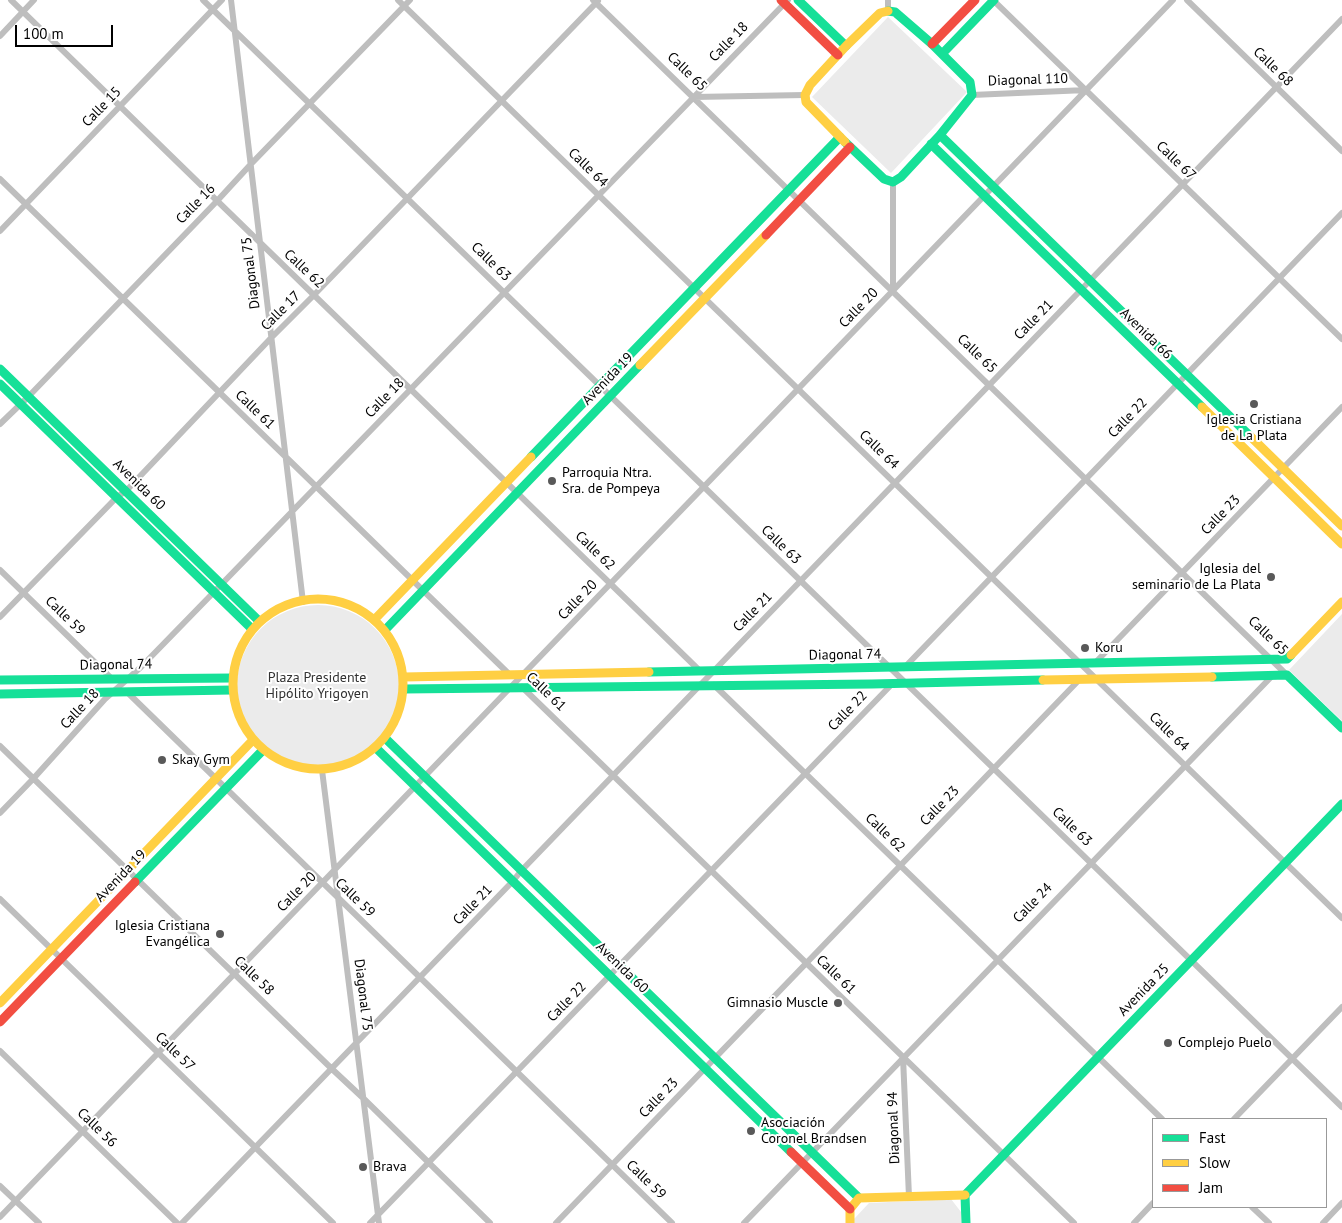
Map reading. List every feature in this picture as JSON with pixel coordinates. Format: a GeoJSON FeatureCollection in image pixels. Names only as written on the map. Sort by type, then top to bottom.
{"type":"FeatureCollection","features":[{"type":"Feature","properties":{"kind":"main road"},"geometry":{"type":"LineString","coordinates":[[798,0],[846,46]]}},
{"type":"Feature","properties":{"kind":"main road"},"geometry":{"type":"LineString","coordinates":[[932,44],[974,0]]}},
{"type":"Feature","properties":{"kind":"main road"},"geometry":{"type":"LineString","coordinates":[[942,54],[994,0]]}},
{"type":"Feature","properties":{"kind":"main road"},"geometry":{"type":"LineString","coordinates":[[785,1],[838,55]]}},
{"type":"Feature","properties":{"kind":"main road"},"geometry":{"type":"LineString","coordinates":[[888,10],[896,12],[970,82],[972,95],[940,135],[901,177],[893,182],[884,179],[850,147],[806,102],[805,95],[810,85],[846,46],[880,13],[888,10]]}},
{"type":"Feature","properties":{"kind":"main road","name":"Avenida 66"},"geometry":{"type":"LineString","coordinates":[[940,135],[1342,526]]}},
{"type":"Feature","properties":{"kind":"main road","name":"Avenida 19"},"geometry":{"type":"LineString","coordinates":[[375,620],[840,137]]}},
{"type":"Feature","properties":{"kind":"main road","name":"Avenida 66"},"geometry":{"type":"LineString","coordinates":[[931,144],[1342,544]]}},
{"type":"Feature","properties":{"kind":"main road","name":"Avenida 19"},"geometry":{"type":"LineString","coordinates":[[385,630],[850,147]]}},
{"type":"Feature","properties":{"kind":"main road","name":"Avenida 60"},"geometry":{"type":"LineString","coordinates":[[0,369],[259,621]]}},
{"type":"Feature","properties":{"kind":"main road","name":"Avenida 60"},"geometry":{"type":"LineString","coordinates":[[0,384],[252,629]]}},
{"type":"Feature","properties":{"kind":"main road"},"geometry":{"type":"LineString","coordinates":[[326,601],[350,607],[375,620],[385,630],[396,647],[404,677],[404,689],[398,716],[385,738],[376,748],[351,764],[322,770],[292,764],[263,750],[252,741],[232,690],[232,678],[240,653],[252,629],[259,621],[271,612],[287,605],[326,601]]}},
{"type":"Feature","properties":{"kind":"main road","name":"Diagonal 74"},"geometry":{"type":"LineString","coordinates":[[404,689],[517,681],[891,668],[1276,664],[1287,659],[1342,602]]}},
{"type":"Feature","properties":{"kind":"main road","name":"Diagonal 74"},"geometry":{"type":"LineString","coordinates":[[404,677],[714,685],[892,684],[1287,675]]}},
{"type":"Feature","properties":{"kind":"main road","name":"Calle 65"},"geometry":{"type":"LineString","coordinates":[[1287,675],[1342,728]]}},
{"type":"Feature","properties":{"kind":"main road","name":"Diagonal 74"},"geometry":{"type":"LineString","coordinates":[[0,694],[118,687],[128,679],[232,678]]}},
{"type":"Feature","properties":{"kind":"main road","name":"Diagonal 74"},"geometry":{"type":"LineString","coordinates":[[0,680],[118,687],[232,690]]}},
{"type":"Feature","properties":{"kind":"main road","name":"Avenida 60"},"geometry":{"type":"LineString","coordinates":[[385,738],[859,1198]]}},
{"type":"Feature","properties":{"kind":"main road","name":"Avenida 19"},"geometry":{"type":"LineString","coordinates":[[0,1003],[252,741]]}},
{"type":"Feature","properties":{"kind":"main road","name":"Avenida 60"},"geometry":{"type":"LineString","coordinates":[[376,748],[850,1209]]}},
{"type":"Feature","properties":{"kind":"main road","name":"Avenida 19"},"geometry":{"type":"LineString","coordinates":[[0,1022],[263,750]]}},
{"type":"Feature","properties":{"kind":"main road","name":"Avenida 25"},"geometry":{"type":"LineString","coordinates":[[965,1195],[1342,804]]}},
{"type":"Feature","properties":{"kind":"main road"},"geometry":{"type":"LineString","coordinates":[[850,1223],[850,1209],[859,1198],[965,1195],[966,1223]]}},
{"type":"Feature","properties":{"kind":"street","name":"Calle 62"},"geometry":{"type":"LineString","coordinates":[[11,0],[611,584],[707,674],[714,685],[1161,1118]]}},
{"type":"Feature","properties":{"kind":"street"},"geometry":{"type":"LineString","coordinates":[[0,36],[34,0]]}},
{"type":"Feature","properties":{"kind":"street","name":"Calle 63"},"geometry":{"type":"LineString","coordinates":[[203,0],[1342,1107]]}},
{"type":"Feature","properties":{"kind":"street","name":"Calle 15"},"geometry":{"type":"LineString","coordinates":[[0,231],[222,0]]}},
{"type":"Feature","properties":{"kind":"street","name":"Diagonal 75"},"geometry":{"type":"LineString","coordinates":[[231,0],[303,602]]}},
{"type":"Feature","properties":{"kind":"street","name":"Calle 64"},"geometry":{"type":"LineString","coordinates":[[398,0],[992,577],[1088,666],[1096,679],[1342,918]]}},
{"type":"Feature","properties":{"kind":"street","name":"Calle 16"},"geometry":{"type":"LineString","coordinates":[[0,424],[410,0]]}},
{"type":"Feature","properties":{"kind":"street"},"geometry":{"type":"LineString","coordinates":[[888,0],[888,10]]}},
{"type":"Feature","properties":{"kind":"street","name":"Calle 67"},"geometry":{"type":"LineString","coordinates":[[994,0],[1342,339]]}},
{"type":"Feature","properties":{"kind":"street","name":"Calle 20"},"geometry":{"type":"LineString","coordinates":[[0,1217],[1173,0]]}},
{"type":"Feature","properties":{"kind":"street","name":"Calle 68"},"geometry":{"type":"LineString","coordinates":[[1186,0],[1342,151]]}},
{"type":"Feature","properties":{"kind":"street","name":"Calle 65"},"geometry":{"type":"LineString","coordinates":[[596,1],[1287,675]]}},
{"type":"Feature","properties":{"kind":"street","name":"Calle 17"},"geometry":{"type":"LineString","coordinates":[[0,617],[117,497],[126,491],[596,1]]}},
{"type":"Feature","properties":{"kind":"street","name":"Calle 18"},"geometry":{"type":"LineString","coordinates":[[128,679],[222,585],[694,98],[785,1]]}},
{"type":"Feature","properties":{"kind":"street","name":"Calle 21"},"geometry":{"type":"LineString","coordinates":[[182,1223],[701,685],[707,674],[800,581],[1342,19]]}},
{"type":"Feature","properties":{"kind":"street","name":"Diagonal 110"},"geometry":{"type":"LineString","coordinates":[[972,95],[1086,90]]}},
{"type":"Feature","properties":{"kind":"street"},"geometry":{"type":"LineString","coordinates":[[694,98],[805,95]]}},
{"type":"Feature","properties":{"kind":"street","name":"Calle 61"},"geometry":{"type":"LineString","coordinates":[[0,180],[1074,1223]]}},
{"type":"Feature","properties":{"kind":"street"},"geometry":{"type":"LineString","coordinates":[[893,182],[893,291]]}},
{"type":"Feature","properties":{"kind":"street","name":"Calle 22"},"geometry":{"type":"LineString","coordinates":[[370,1223],[892,684],[905,668],[1342,213]]}},
{"type":"Feature","properties":{"kind":"street","name":"Calle 23"},"geometry":{"type":"LineString","coordinates":[[556,1223],[1080,679],[1088,666],[1182,573],[1342,407]]}},
{"type":"Feature","properties":{"kind":"street","name":"Calle 59"},"geometry":{"type":"LineString","coordinates":[[0,570],[118,687],[672,1223]]}},
{"type":"Feature","properties":{"kind":"street","name":"Calle 24"},"geometry":{"type":"LineString","coordinates":[[744,1223],[1272,675],[1276,664]]}},
{"type":"Feature","properties":{"kind":"street","name":"Calle 18"},"geometry":{"type":"LineString","coordinates":[[0,813],[118,687]]}},
{"type":"Feature","properties":{"kind":"street","name":"Calle 58"},"geometry":{"type":"LineString","coordinates":[[0,746],[490,1223]]}},
{"type":"Feature","properties":{"kind":"street","name":"Diagonal 75"},"geometry":{"type":"LineString","coordinates":[[322,770],[379,1223]]}},
{"type":"Feature","properties":{"kind":"street","name":"Calle 57"},"geometry":{"type":"LineString","coordinates":[[0,899],[333,1223]]}},
{"type":"Feature","properties":{"kind":"street"},"geometry":{"type":"LineString","coordinates":[[1235,1118],[1342,1007]]}},
{"type":"Feature","properties":{"kind":"street","name":"Calle 56"},"geometry":{"type":"LineString","coordinates":[[0,1051],[177,1223]]}},
{"type":"Feature","properties":{"kind":"street","name":"Diagonal 94"},"geometry":{"type":"LineString","coordinates":[[903,1057],[909,1197]]}},
{"type":"Feature","properties":{"kind":"street"},"geometry":{"type":"LineString","coordinates":[[0,1186],[38,1223]]}},
{"type":"Feature","properties":{"kind":"street"},"geometry":{"type":"LineString","coordinates":[[1323,1223],[1342,1203]]}},
{"type":"Feature","properties":{"kind":"street"},"geometry":{"type":"LineString","coordinates":[[1134,1223],[1152,1204]]}},
{"type":"Feature","properties":{"kind":"street"},"geometry":{"type":"LineString","coordinates":[[1253,1208],[1269,1223]]}},
{"type":"Feature","properties":{"kind":"green space"},"geometry":{"type":"Polygon","coordinates":[[[888,17],[967,92],[891,173],[812,97],[888,17]]]}},
{"type":"Feature","properties":{"kind":"green space","name":"Plaza Presidente Hipólito Yrigoyen"},"geometry":{"type":"Polygon","coordinates":[[[318,605],[349,611],[375,629],[393,655],[399,686],[393,717],[375,743],[349,761],[318,767],[287,761],[261,743],[243,717],[237,686],[243,655],[261,629],[287,611],[318,605]]]}},
{"type":"Feature","properties":{"kind":"green space"},"geometry":{"type":"Polygon","coordinates":[[[1342,614],[1342,721],[1289,670],[1342,614]]]}},
{"type":"Feature","properties":{"kind":"green space"},"geometry":{"type":"Polygon","coordinates":[[[951,1199],[961,1212],[961,1223],[854,1223],[854,1219],[869,1203],[951,1199]]]}},
{"type":"Feature","properties":{"kind":"traffic: fast"},"geometry":{"type":"LineString","coordinates":[[798,0],[846,46]]}},
{"type":"Feature","properties":{"kind":"traffic: fast"},"geometry":{"type":"LineString","coordinates":[[942,54],[994,0]]}},
{"type":"Feature","properties":{"kind":"traffic: fast"},"geometry":{"type":"LineString","coordinates":[[845,142],[884,179],[893,182],[901,177],[940,135],[972,95],[970,82],[932,44],[895,12],[888,11]]}},
{"type":"Feature","properties":{"kind":"traffic: fast"},"geometry":{"type":"LineString","coordinates":[[940,135],[1250,436]]}},
{"type":"Feature","properties":{"kind":"traffic: fast"},"geometry":{"type":"LineString","coordinates":[[531,457],[840,137]]}},
{"type":"Feature","properties":{"kind":"traffic: fast"},"geometry":{"type":"LineString","coordinates":[[931,144],[1202,407]]}},
{"type":"Feature","properties":{"kind":"traffic: fast"},"geometry":{"type":"LineString","coordinates":[[385,630],[640,365]]}},
{"type":"Feature","properties":{"kind":"traffic: fast"},"geometry":{"type":"LineString","coordinates":[[0,369],[259,621]]}},
{"type":"Feature","properties":{"kind":"traffic: fast"},"geometry":{"type":"LineString","coordinates":[[0,384],[252,629]]}},
{"type":"Feature","properties":{"kind":"traffic: fast"},"geometry":{"type":"LineString","coordinates":[[649,672],[1287,659],[1291,655]]}},
{"type":"Feature","properties":{"kind":"traffic: fast"},"geometry":{"type":"LineString","coordinates":[[1212,677],[1287,675],[1342,728]]}},
{"type":"Feature","properties":{"kind":"traffic: fast"},"geometry":{"type":"LineString","coordinates":[[0,680],[232,678]]}},
{"type":"Feature","properties":{"kind":"traffic: fast"},"geometry":{"type":"LineString","coordinates":[[404,689],[872,684],[1043,680]]}},
{"type":"Feature","properties":{"kind":"traffic: fast"},"geometry":{"type":"LineString","coordinates":[[0,694],[232,690]]}},
{"type":"Feature","properties":{"kind":"traffic: fast"},"geometry":{"type":"LineString","coordinates":[[385,738],[859,1198]]}},
{"type":"Feature","properties":{"kind":"traffic: fast"},"geometry":{"type":"LineString","coordinates":[[376,748],[791,1152]]}},
{"type":"Feature","properties":{"kind":"traffic: fast"},"geometry":{"type":"LineString","coordinates":[[135,882],[263,750]]}},
{"type":"Feature","properties":{"kind":"traffic: fast"},"geometry":{"type":"LineString","coordinates":[[965,1195],[1342,804]]}},
{"type":"Feature","properties":{"kind":"traffic: fast"},"geometry":{"type":"LineString","coordinates":[[965,1195],[966,1223]]}},
{"type":"Feature","properties":{"kind":"traffic: slow"},"geometry":{"type":"LineString","coordinates":[[845,142],[806,102],[805,95],[810,85],[846,46],[880,13],[888,11]]}},
{"type":"Feature","properties":{"kind":"traffic: slow"},"geometry":{"type":"LineString","coordinates":[[640,365],[766,235]]}},
{"type":"Feature","properties":{"kind":"traffic: slow"},"geometry":{"type":"LineString","coordinates":[[1202,407],[1342,544]]}},
{"type":"Feature","properties":{"kind":"traffic: slow"},"geometry":{"type":"LineString","coordinates":[[1250,436],[1342,526]]}},
{"type":"Feature","properties":{"kind":"traffic: slow"},"geometry":{"type":"LineString","coordinates":[[375,619],[531,457]]}},
{"type":"Feature","properties":{"kind":"traffic: slow"},"geometry":{"type":"LineString","coordinates":[[318,599],[343,603],[358,609],[372,618],[384,630],[393,644],[399,659],[403,684],[399,709],[393,724],[384,738],[372,750],[358,759],[343,765],[318,769],[293,765],[278,759],[264,750],[252,738],[243,724],[237,709],[233,684],[237,659],[243,644],[252,630],[264,618],[278,609],[293,603],[318,599]]}},
{"type":"Feature","properties":{"kind":"traffic: slow"},"geometry":{"type":"LineString","coordinates":[[1291,655],[1342,602]]}},
{"type":"Feature","properties":{"kind":"traffic: slow"},"geometry":{"type":"LineString","coordinates":[[404,677],[649,672]]}},
{"type":"Feature","properties":{"kind":"traffic: slow"},"geometry":{"type":"LineString","coordinates":[[1043,680],[1212,677]]}},
{"type":"Feature","properties":{"kind":"traffic: slow"},"geometry":{"type":"LineString","coordinates":[[0,1003],[252,741]]}},
{"type":"Feature","properties":{"kind":"traffic: slow"},"geometry":{"type":"LineString","coordinates":[[850,1223],[850,1209],[859,1198],[965,1195]]}},
{"type":"Feature","properties":{"kind":"traffic: jam"},"geometry":{"type":"LineString","coordinates":[[781,0],[838,55]]}},
{"type":"Feature","properties":{"kind":"traffic: jam"},"geometry":{"type":"LineString","coordinates":[[932,44],[975,0]]}},
{"type":"Feature","properties":{"kind":"traffic: jam"},"geometry":{"type":"LineString","coordinates":[[766,235],[850,147]]}},
{"type":"Feature","properties":{"kind":"traffic: jam"},"geometry":{"type":"LineString","coordinates":[[0,1022],[135,882]]}},
{"type":"Feature","properties":{"kind":"traffic: jam"},"geometry":{"type":"LineString","coordinates":[[791,1152],[850,1209]]}},
{"type":"Feature","properties":{"kind":"place","name":"Iglesia Cristiana de La Plata"},"geometry":{"type":"Point","coordinates":[1254,404]}},
{"type":"Feature","properties":{"kind":"place","name":"Parroquia Ntra. Sra. de Pompeya"},"geometry":{"type":"Point","coordinates":[552,481]}},
{"type":"Feature","properties":{"kind":"place","name":"Iglesia del seminario de La Plata"},"geometry":{"type":"Point","coordinates":[1271,577]}},
{"type":"Feature","properties":{"kind":"place","name":"Koru"},"geometry":{"type":"Point","coordinates":[1085,648]}},
{"type":"Feature","properties":{"kind":"place","name":"Skay Gym"},"geometry":{"type":"Point","coordinates":[162,760]}},
{"type":"Feature","properties":{"kind":"place","name":"Iglesia Cristiana Evangélica"},"geometry":{"type":"Point","coordinates":[220,934]}},
{"type":"Feature","properties":{"kind":"place","name":"Gimnasio Muscle"},"geometry":{"type":"Point","coordinates":[838,1003]}},
{"type":"Feature","properties":{"kind":"place","name":"Complejo Puelo"},"geometry":{"type":"Point","coordinates":[1168,1043]}},
{"type":"Feature","properties":{"kind":"place","name":"Asociación Coronel Brandsen"},"geometry":{"type":"Point","coordinates":[751,1131]}},
{"type":"Feature","properties":{"kind":"place","name":"Brava"},"geometry":{"type":"Point","coordinates":[363,1167]}}]}
